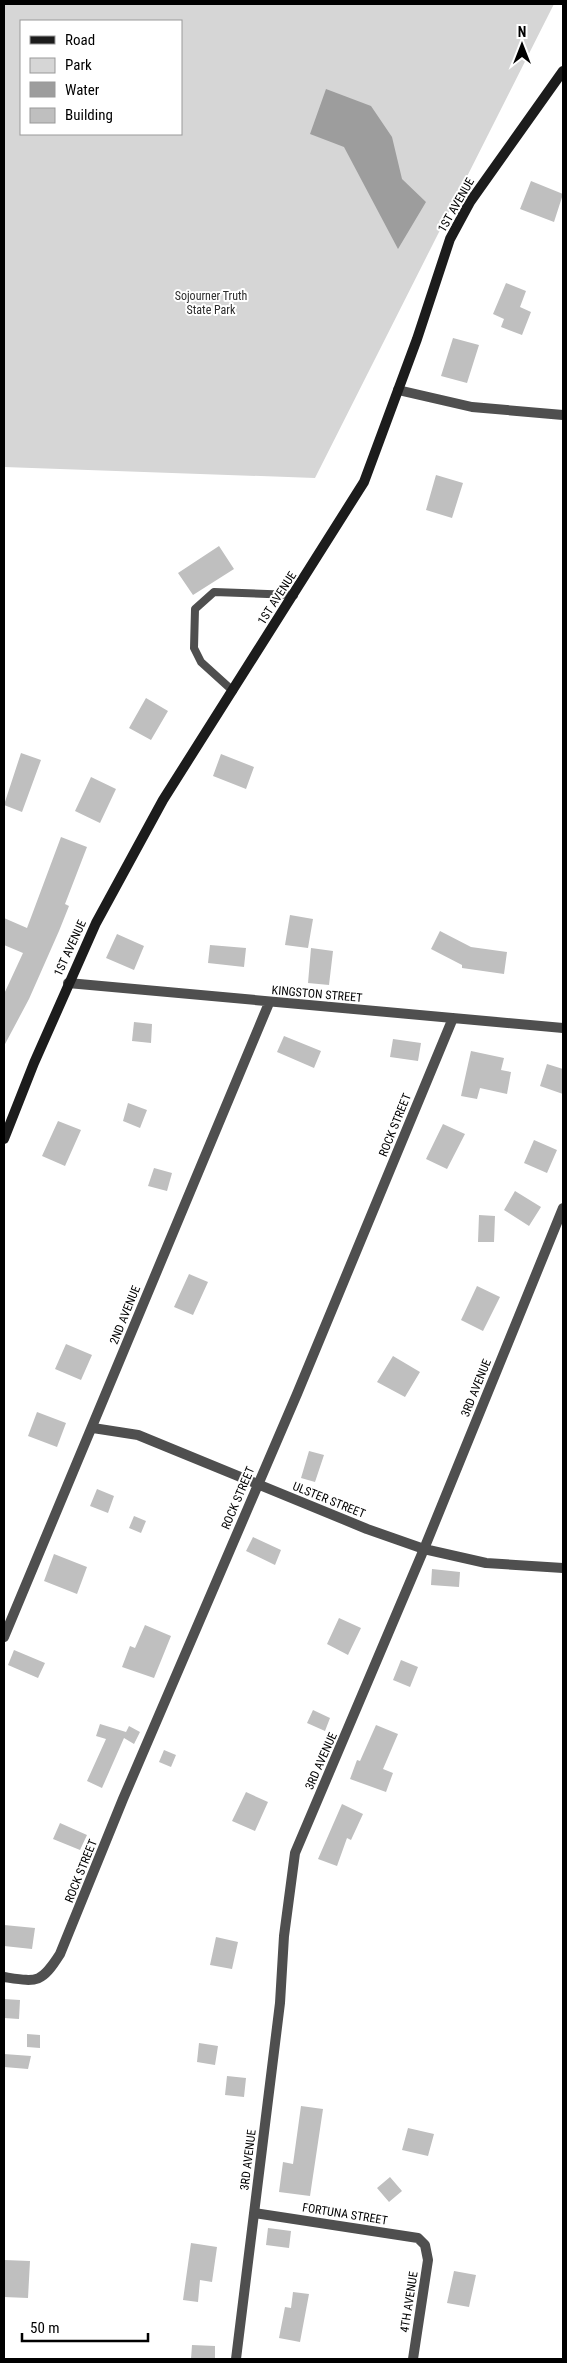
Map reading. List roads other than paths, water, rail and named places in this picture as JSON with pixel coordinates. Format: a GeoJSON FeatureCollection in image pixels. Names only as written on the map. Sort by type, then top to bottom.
{"type":"FeatureCollection","features":[{"type":"Feature","properties":{"kind":"street","name":"1ST AVENUE"},"geometry":{"type":"LineString","coordinates":[[4,1139],[68,983],[96,923],[163,800],[364,482],[450,239],[470,202],[563,71]]}},
{"type":"Feature","properties":{"kind":"street"},"geometry":{"type":"LineString","coordinates":[[398,390],[472,407],[563,416]]}},
{"type":"Feature","properties":{"kind":"street","name":"KINGSTON STREET"},"geometry":{"type":"LineString","coordinates":[[68,983],[270,1003],[563,1028]]}},
{"type":"Feature","properties":{"kind":"street","name":"2ND AVENUE"},"geometry":{"type":"LineString","coordinates":[[4,1637],[270,1003]]}},
{"type":"Feature","properties":{"kind":"street","name":"ROCK STREET"},"geometry":{"type":"LineString","coordinates":[[4,1977],[36,1980],[48,1974],[60,1954],[123,1799],[258,1484],[452,1018]]}},
{"type":"Feature","properties":{"kind":"street","name":"3RD AVENUE"},"geometry":{"type":"LineString","coordinates":[[236,2359],[280,2004],[284,1936],[295,1854],[424,1549],[563,1208]]}},
{"type":"Feature","properties":{"kind":"street","name":"ULSTER STREET"},"geometry":{"type":"LineString","coordinates":[[93,1428],[138,1435],[367,1529],[424,1549],[486,1563],[563,1568]]}},
{"type":"Feature","properties":{"kind":"street","name":"FORTUNA STREET"},"geometry":{"type":"LineString","coordinates":[[254,2213],[418,2238],[426,2249]]}},
{"type":"Feature","properties":{"kind":"street","name":"4TH AVENUE"},"geometry":{"type":"LineString","coordinates":[[413,2359],[428,2260],[426,2249]]}},
{"type":"Feature","properties":{"kind":"lane"},"geometry":{"type":"LineString","coordinates":[[233,691],[201,662],[194,648],[195,609],[214,592],[294,595]]}},
{"type":"Feature","properties":{"kind":"water"},"geometry":{"type":"Polygon","coordinates":[[[326,89],[371,106],[392,137],[402,179],[426,202],[398,249],[344,147],[310,134],[326,89]]]}},
{"type":"Feature","properties":{"kind":"park label","name":"Sojourner Truth State Park"},"geometry":{"type":"Point","coordinates":[211,303]}}]}
